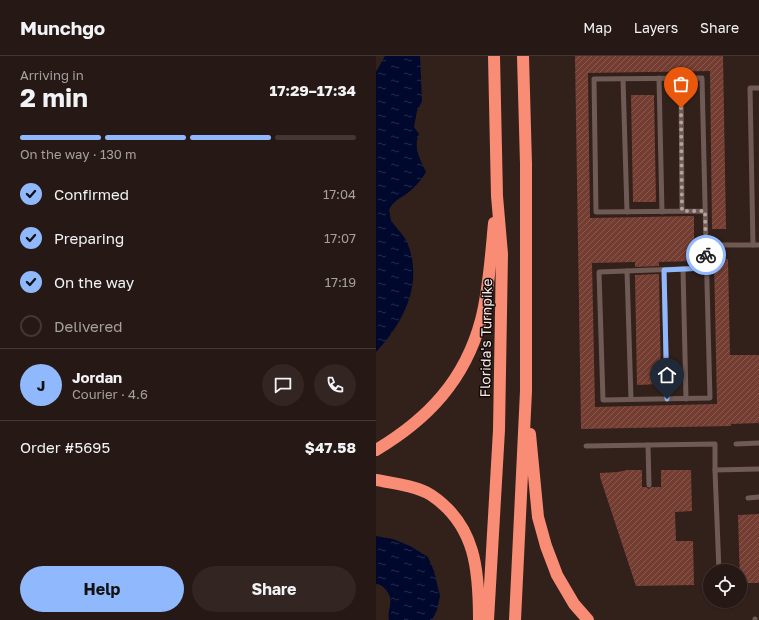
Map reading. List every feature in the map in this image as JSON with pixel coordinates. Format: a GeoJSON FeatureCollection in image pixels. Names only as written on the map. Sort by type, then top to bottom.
{"type":"FeatureCollection","features":[{"type":"Feature","properties":{"kind":"highway","name":"Florida's Turnpike"},"geometry":{"type":"LineString","coordinates":[[488,620],[499,415],[502,254],[497,196],[494,56]]}},
{"type":"Feature","properties":{"kind":"highway"},"geometry":{"type":"LineString","coordinates":[[515,620],[526,391],[526,164],[523,56]]}},
{"type":"Feature","properties":{"kind":"highway"},"geometry":{"type":"LineString","coordinates":[[376,450],[418,421],[444,394],[466,361],[481,320],[488,276],[497,196]]}},
{"type":"Feature","properties":{"kind":"highway"},"geometry":{"type":"LineString","coordinates":[[526,391],[538,517],[546,546],[558,575],[574,604],[588,620]]}},
{"type":"Feature","properties":{"kind":"highway"},"geometry":{"type":"LineString","coordinates":[[376,480],[401,484],[431,495],[453,513],[466,534],[475,560],[479,588],[479,620]]}},
{"type":"Feature","properties":{"kind":"lane"},"geometry":{"type":"LineString","coordinates":[[659,78],[662,212]]}},
{"type":"Feature","properties":{"kind":"lane"},"geometry":{"type":"LineString","coordinates":[[681,78],[682,211]]}},
{"type":"Feature","properties":{"kind":"lane"},"geometry":{"type":"LineString","coordinates":[[705,211],[596,212],[594,79],[702,78],[710,398],[603,400],[599,272],[706,268]]}},
{"type":"Feature","properties":{"kind":"lane"},"geometry":{"type":"LineString","coordinates":[[623,79],[627,212]]}},
{"type":"Feature","properties":{"kind":"lane"},"geometry":{"type":"LineString","coordinates":[[706,245],[756,245],[750,88],[759,88]]}},
{"type":"Feature","properties":{"kind":"lane"},"geometry":{"type":"LineString","coordinates":[[683,269],[686,399]]}},
{"type":"Feature","properties":{"kind":"lane"},"geometry":{"type":"LineString","coordinates":[[664,270],[667,399]]}},
{"type":"Feature","properties":{"kind":"lane"},"geometry":{"type":"LineString","coordinates":[[627,271],[631,400]]}},
{"type":"Feature","properties":{"kind":"lane"},"geometry":{"type":"LineString","coordinates":[[736,444],[759,443]]}},
{"type":"Feature","properties":{"kind":"lane"},"geometry":{"type":"LineString","coordinates":[[586,446],[715,444],[719,564]]}},
{"type":"Feature","properties":{"kind":"lane"},"geometry":{"type":"LineString","coordinates":[[648,445],[648,485]]}},
{"type":"Feature","properties":{"kind":"lane"},"geometry":{"type":"LineString","coordinates":[[715,470],[759,469]]}},
{"type":"Feature","properties":{"kind":"lane"},"geometry":{"type":"LineString","coordinates":[[748,498],[759,497]]}},
{"type":"Feature","properties":{"kind":"water"},"geometry":{"type":"Polygon","coordinates":[[[385,56],[420,56],[422,101],[417,111],[414,127],[419,134],[417,139],[417,149],[426,172],[417,185],[396,201],[389,210],[391,220],[407,242],[412,257],[412,287],[403,315],[395,328],[376,352],[376,72],[385,56]]]}},
{"type":"Feature","properties":{"kind":"water"},"geometry":{"type":"Polygon","coordinates":[[[376,536],[393,539],[410,546],[428,557],[434,571],[440,596],[437,610],[432,620],[389,620],[390,597],[384,588],[376,584],[376,536]]]}},
{"type":"Feature","properties":{"kind":"building"},"geometry":{"type":"Polygon","coordinates":[[[575,56],[723,56],[726,229],[712,229],[710,71],[588,73],[590,218],[694,216],[694,261],[659,262],[659,266],[635,267],[635,262],[592,263],[595,407],[717,404],[714,259],[728,259],[730,355],[759,355],[759,423],[731,424],[731,426],[581,429],[575,56]]]}},
{"type":"Feature","properties":{"kind":"building"},"geometry":{"type":"Polygon","coordinates":[[[631,95],[654,95],[656,202],[633,202],[631,95]]]}},
{"type":"Feature","properties":{"kind":"building"},"geometry":{"type":"Polygon","coordinates":[[[659,274],[661,384],[637,385],[635,275],[659,274]]]}},
{"type":"Feature","properties":{"kind":"building"},"geometry":{"type":"Polygon","coordinates":[[[642,470],[642,487],[649,489],[652,487],[661,487],[661,470],[691,470],[692,511],[675,512],[676,541],[693,541],[694,585],[636,586],[600,477],[600,473],[642,470]]]}},
{"type":"Feature","properties":{"kind":"building"},"geometry":{"type":"Polygon","coordinates":[[[759,514],[759,583],[747,583],[747,564],[739,564],[738,515],[759,514]]]}},
{"type":"Feature","properties":{"kind":"way so far"},"geometry":{"type":"LineString","coordinates":[[681,108],[682,211],[705,211],[706,255]]}},
{"type":"Feature","properties":{"kind":"route"},"geometry":{"type":"LineString","coordinates":[[667,399],[664,270],[706,268],[706,255]]}}]}
